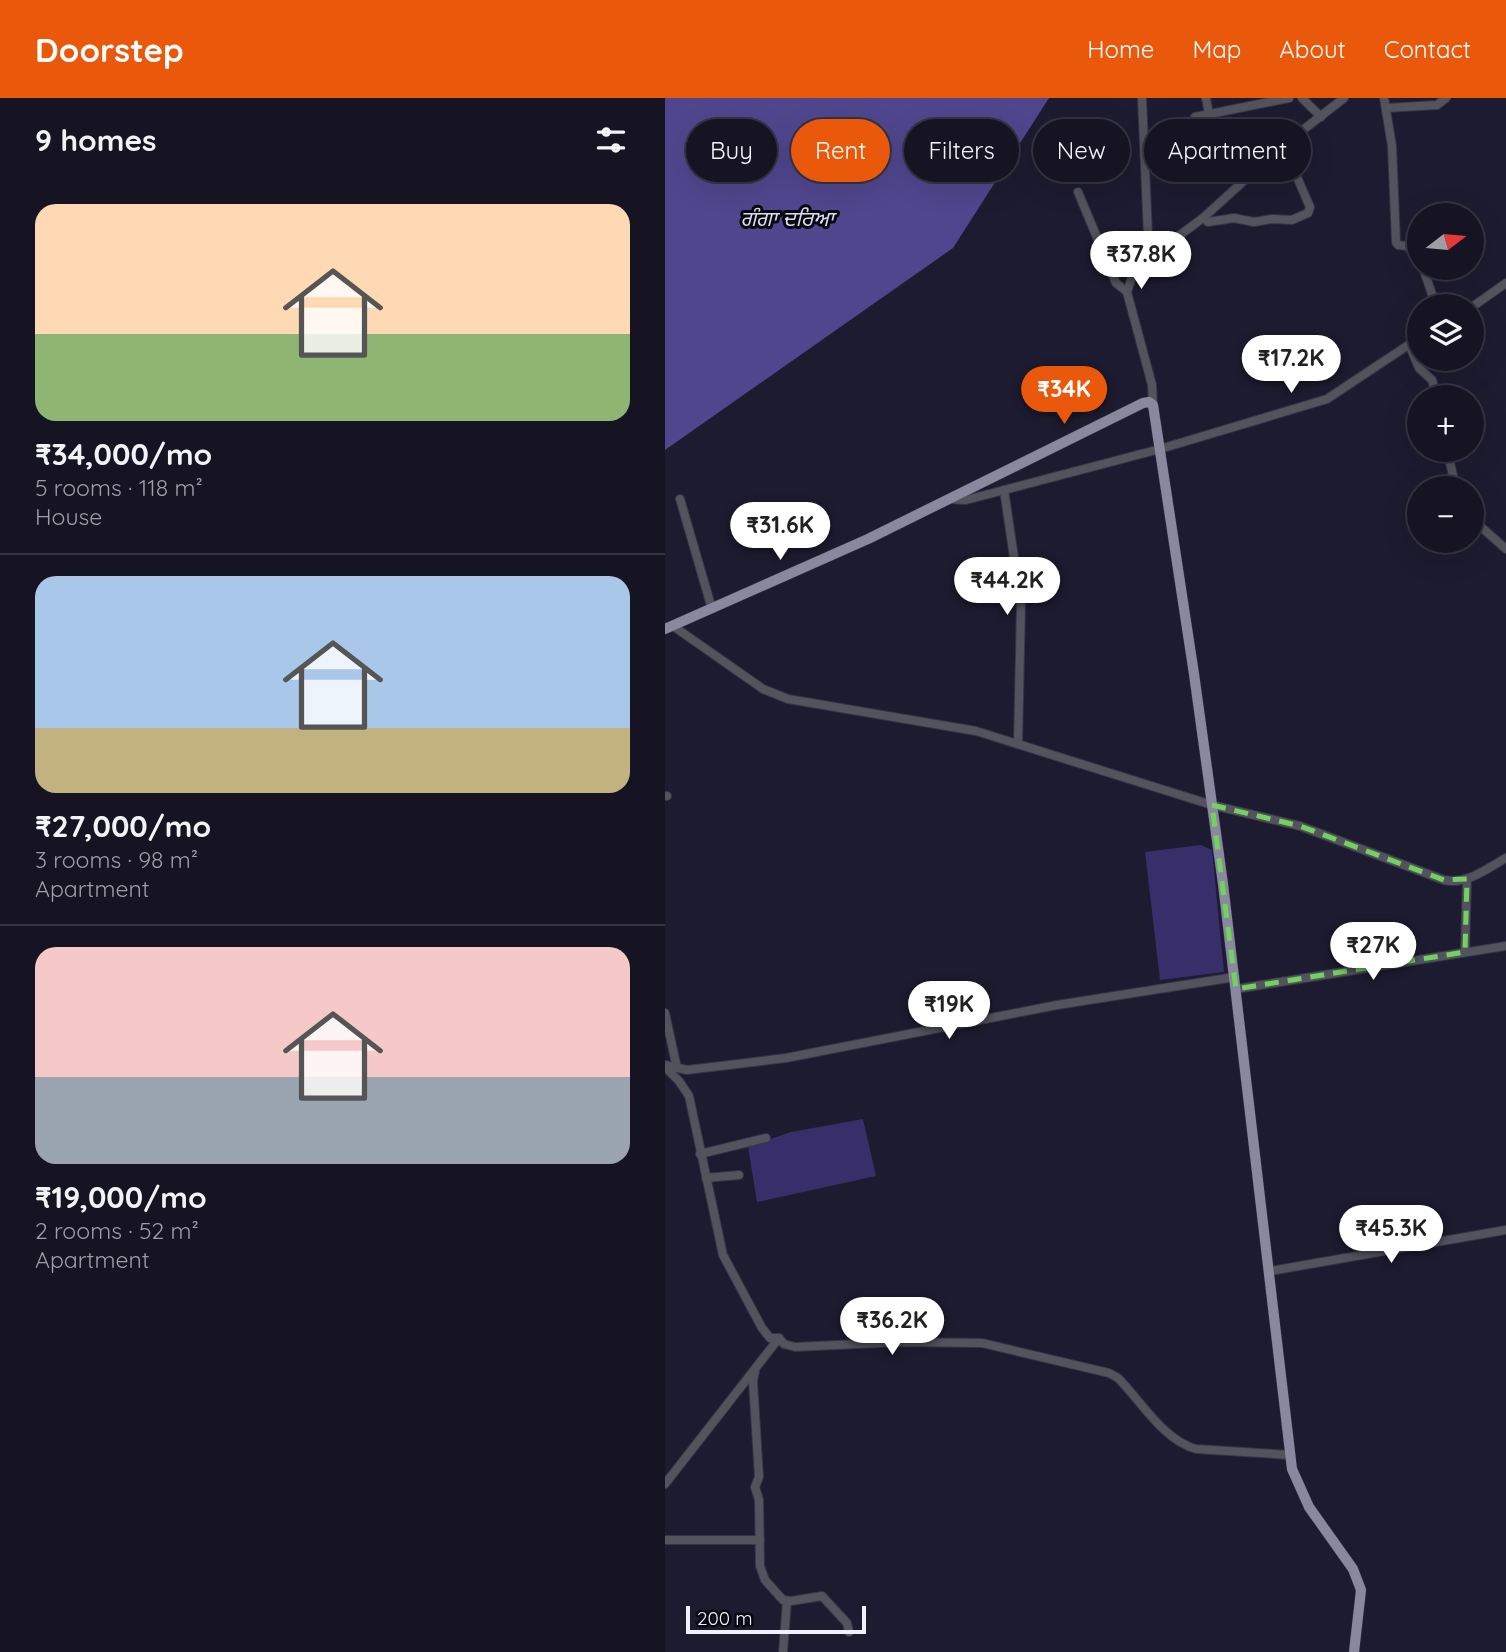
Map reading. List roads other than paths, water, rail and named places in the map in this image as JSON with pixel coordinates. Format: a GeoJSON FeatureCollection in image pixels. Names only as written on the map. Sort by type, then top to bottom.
{"type":"FeatureCollection","features":[{"type":"Feature","properties":{"kind":"main road"},"geometry":{"type":"LineString","coordinates":[[669,628],[868,539],[1143,403],[1149,402],[1153,405],[1212,804],[1293,1469],[1309,1507],[1353,1569],[1361,1590],[1354,1652]]}},
{"type":"Feature","properties":{"kind":"street"},"geometry":{"type":"LineString","coordinates":[[1142,98],[1144,140]]}},
{"type":"Feature","properties":{"kind":"street"},"geometry":{"type":"LineString","coordinates":[[1206,98],[1209,114]]}},
{"type":"Feature","properties":{"kind":"street"},"geometry":{"type":"LineString","coordinates":[[1194,119],[1289,98]]}},
{"type":"Feature","properties":{"kind":"street"},"geometry":{"type":"LineString","coordinates":[[1302,98],[1321,117]]}},
{"type":"Feature","properties":{"kind":"street"},"geometry":{"type":"LineString","coordinates":[[1311,124],[1345,98]]}},
{"type":"Feature","properties":{"kind":"street"},"geometry":{"type":"LineString","coordinates":[[1384,98],[1392,146],[1396,242],[1398,245],[1407,246]]}},
{"type":"Feature","properties":{"kind":"street"},"geometry":{"type":"LineString","coordinates":[[1386,108],[1437,106],[1446,98]]}},
{"type":"Feature","properties":{"kind":"street"},"geometry":{"type":"LineString","coordinates":[[1146,182],[1148,235],[1150,247],[1155,254]]}},
{"type":"Feature","properties":{"kind":"street"},"geometry":{"type":"LineString","coordinates":[[1153,405],[1152,385],[1127,292],[1133,274],[1203,218],[1242,182]]}},
{"type":"Feature","properties":{"kind":"street"},"geometry":{"type":"LineString","coordinates":[[1203,218],[1212,222],[1238,218],[1254,222],[1292,220],[1308,214],[1310,207],[1299,182]]}},
{"type":"Feature","properties":{"kind":"street"},"geometry":{"type":"LineString","coordinates":[[1079,191],[1116,284],[1127,292]]}},
{"type":"Feature","properties":{"kind":"street"},"geometry":{"type":"LineString","coordinates":[[1484,299],[1506,283]]}},
{"type":"Feature","properties":{"kind":"street"},"geometry":{"type":"LineString","coordinates":[[949,499],[961,501],[1160,449],[1327,399],[1407,345]]}},
{"type":"Feature","properties":{"kind":"street"},"geometry":{"type":"LineString","coordinates":[[1422,371],[1434,385]]}},
{"type":"Feature","properties":{"kind":"street"},"geometry":{"type":"LineString","coordinates":[[1004,490],[1021,604],[1018,744]]}},
{"type":"Feature","properties":{"kind":"street"},"geometry":{"type":"LineString","coordinates":[[680,499],[712,610]]}},
{"type":"Feature","properties":{"kind":"street"},"geometry":{"type":"LineString","coordinates":[[1484,530],[1506,549]]}},
{"type":"Feature","properties":{"kind":"street"},"geometry":{"type":"LineString","coordinates":[[669,628],[763,688],[788,699],[976,731],[1212,804],[1300,826],[1444,880],[1467,879],[1506,858]]}},
{"type":"Feature","properties":{"kind":"street"},"geometry":{"type":"LineString","coordinates":[[1465,952],[1467,879]]}},
{"type":"Feature","properties":{"kind":"street"},"geometry":{"type":"LineString","coordinates":[[1236,989],[1506,946]]}},
{"type":"Feature","properties":{"kind":"street"},"geometry":{"type":"LineString","coordinates":[[665,1066],[687,1070],[786,1058],[1057,1005],[1234,977]]}},
{"type":"Feature","properties":{"kind":"street"},"geometry":{"type":"LineString","coordinates":[[665,1013],[677,1068]]}},
{"type":"Feature","properties":{"kind":"street"},"geometry":{"type":"LineString","coordinates":[[665,1066],[689,1096],[725,1262],[762,1328],[770,1338],[779,1338]]}},
{"type":"Feature","properties":{"kind":"street"},"geometry":{"type":"LineString","coordinates":[[700,1154],[766,1138]]}},
{"type":"Feature","properties":{"kind":"street"},"geometry":{"type":"LineString","coordinates":[[706,1178],[739,1175]]}},
{"type":"Feature","properties":{"kind":"street"},"geometry":{"type":"LineString","coordinates":[[1270,1271],[1506,1230]]}},
{"type":"Feature","properties":{"kind":"street"},"geometry":{"type":"LineString","coordinates":[[665,1484],[779,1338]]}},
{"type":"Feature","properties":{"kind":"street"},"geometry":{"type":"LineString","coordinates":[[779,1338],[784,1344],[795,1347],[957,1342],[982,1343],[1011,1349],[1098,1370],[1118,1378],[1171,1436],[1186,1447],[1291,1455]]}},
{"type":"Feature","properties":{"kind":"street"},"geometry":{"type":"LineString","coordinates":[[755,1371],[753,1381],[759,1477],[755,1487],[759,1500],[760,1566],[763,1576],[780,1598],[787,1601],[822,1596],[847,1623],[849,1632]]}},
{"type":"Feature","properties":{"kind":"street"},"geometry":{"type":"LineString","coordinates":[[665,1540],[760,1541]]}},
{"type":"Feature","properties":{"kind":"street"},"geometry":{"type":"LineString","coordinates":[[783,1652],[787,1601]]}},
{"type":"Feature","properties":{"kind":"water","name":"ਗੰਗਾ ਦਰਿਆ"},"geometry":{"type":"Polygon","coordinates":[[[665,98],[1049,98],[1033,119],[1019,145],[1019,119],[904,119],[904,182],[995,182],[953,248],[665,450],[665,98]]]}}]}
